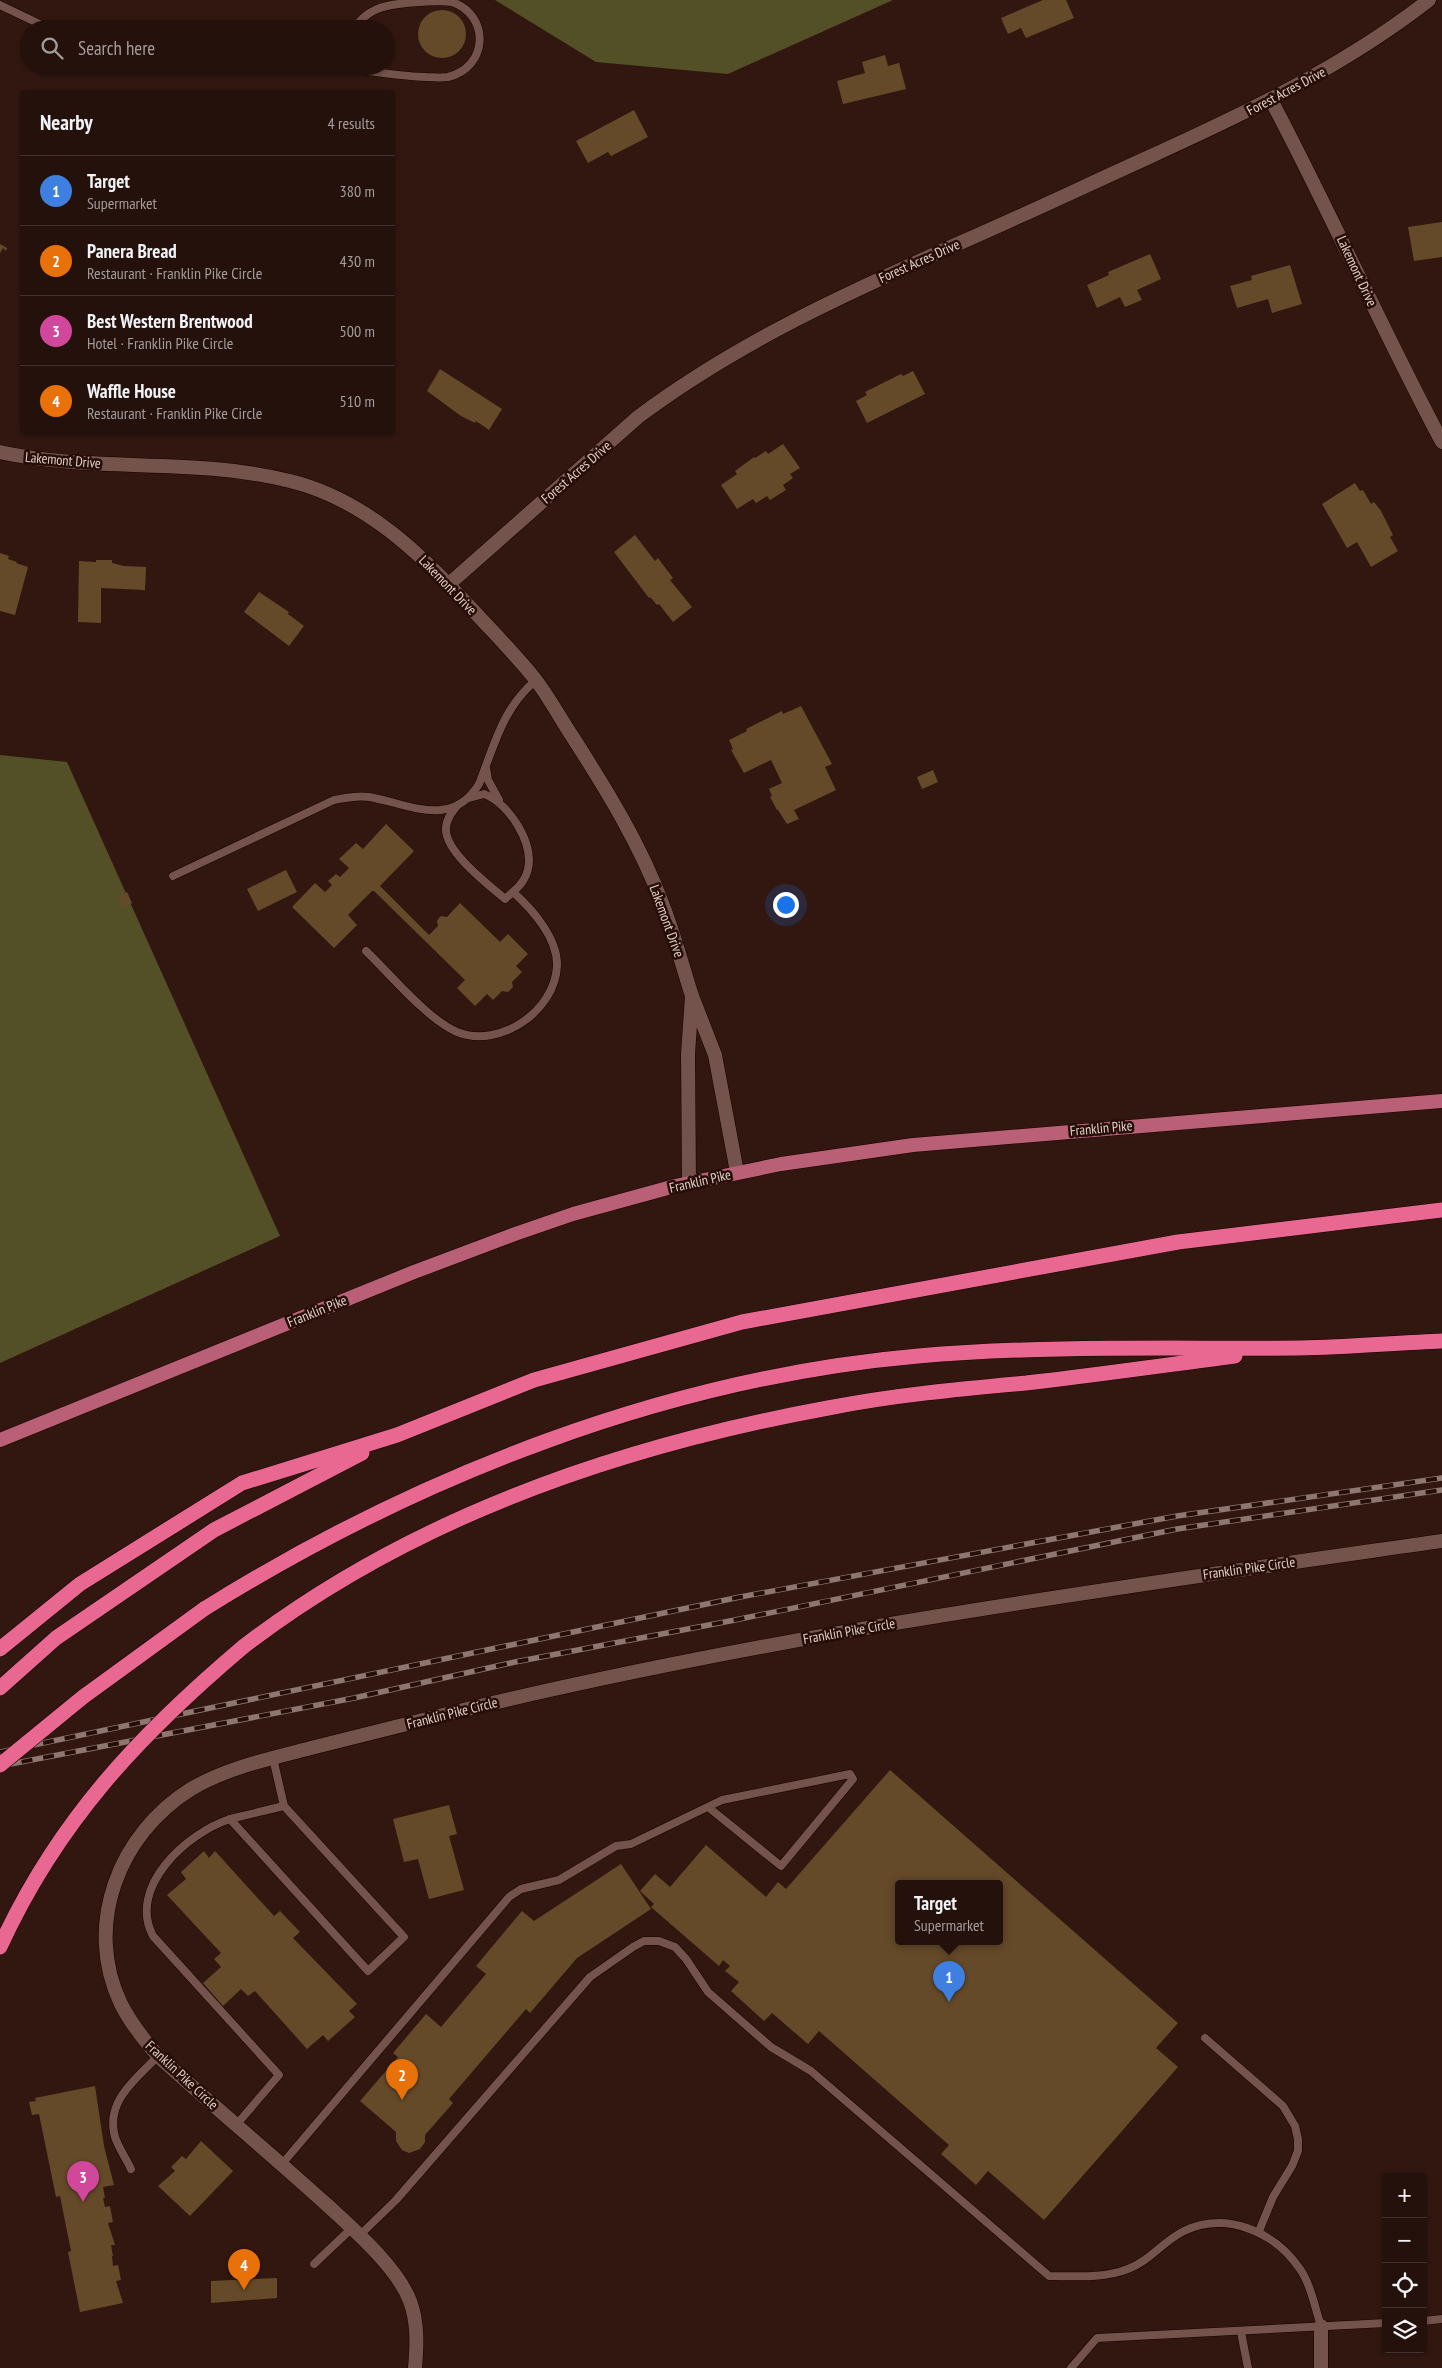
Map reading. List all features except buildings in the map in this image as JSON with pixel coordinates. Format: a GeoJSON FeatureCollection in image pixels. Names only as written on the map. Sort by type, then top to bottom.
{"type":"FeatureCollection","features":[{"type":"Feature","properties":{"kind":"highway"},"geometry":{"type":"LineString","coordinates":[[0,1649],[80,1584],[242,1483],[397,1435],[534,1380],[742,1322],[1178,1242],[1442,1210]]}},
{"type":"Feature","properties":{"kind":"highway"},"geometry":{"type":"LineString","coordinates":[[0,1765],[83,1697],[204,1609],[282,1562],[344,1528],[448,1480],[588,1427],[733,1387],[845,1365],[950,1354],[1091,1349],[1304,1348],[1442,1341]]}},
{"type":"Feature","properties":{"kind":"highway"},"geometry":{"type":"LineString","coordinates":[[0,1947],[40,1870],[70,1824],[92,1795],[164,1718],[244,1647],[320,1593],[412,1542],[509,1498],[586,1470],[671,1444],[756,1423],[877,1399],[1304,1348]]}},
{"type":"Feature","properties":{"kind":"highway"},"geometry":{"type":"LineString","coordinates":[[0,1688],[56,1638],[214,1530],[397,1435]]}},
{"type":"Feature","properties":{"kind":"main road","name":"Franklin Pike"},"geometry":{"type":"LineString","coordinates":[[0,1440],[406,1275],[515,1234],[573,1214],[690,1182],[839,1154],[980,1138],[1442,1101]]}},
{"type":"Feature","properties":{"kind":"street","name":"Forest Acres Drive"},"geometry":{"type":"LineString","coordinates":[[449,584],[638,417],[669,394],[736,351],[818,307],[1194,137],[1271,100],[1354,53],[1429,0]]}},
{"type":"Feature","properties":{"kind":"street","name":"Lakemont Drive"},"geometry":{"type":"LineString","coordinates":[[1271,100],[1326,206],[1407,378],[1442,442]]}},
{"type":"Feature","properties":{"kind":"street","name":"Lakemont Drive"},"geometry":{"type":"LineString","coordinates":[[0,452],[64,461],[232,471],[292,481],[318,490],[377,521],[400,538],[449,584],[536,680],[602,783],[634,842],[662,902],[692,996],[714,1055],[737,1172]]}},
{"type":"Feature","properties":{"kind":"street","name":"Lakemont Drive"},"geometry":{"type":"LineString","coordinates":[[690,1182],[688,1054],[692,996]]}},
{"type":"Feature","properties":{"kind":"street","name":"Franklin Pike Circle"},"geometry":{"type":"LineString","coordinates":[[415,2368],[418,2342],[410,2301],[394,2274],[356,2232],[237,2124],[158,2056],[132,2023],[112,1979],[107,1954],[106,1926],[109,1902],[125,1857],[155,1816],[202,1783],[273,1758],[546,1690],[840,1632],[1175,1579],[1442,1541]]}},
{"type":"Feature","properties":{"kind":"street"},"geometry":{"type":"LineString","coordinates":[[1321,2326],[1321,2368]]}},
{"type":"Feature","properties":{"kind":"lane"},"geometry":{"type":"LineString","coordinates":[[361,20],[368,12],[384,6],[443,0],[458,5],[473,19],[478,27],[481,47],[467,66],[458,74],[447,77],[390,75]]}},
{"type":"Feature","properties":{"kind":"lane"},"geometry":{"type":"LineString","coordinates":[[0,5],[31,20]]}},
{"type":"Feature","properties":{"kind":"lane"},"geometry":{"type":"LineString","coordinates":[[467,799],[479,784],[500,726],[509,709],[518,696],[536,680]]}},
{"type":"Feature","properties":{"kind":"lane"},"geometry":{"type":"LineString","coordinates":[[458,804],[449,818],[446,827],[450,843],[461,857],[505,900],[521,885],[526,877],[528,859],[522,834],[492,788],[486,768]]}},
{"type":"Feature","properties":{"kind":"lane"},"geometry":{"type":"LineString","coordinates":[[173,876],[334,800],[357,796],[369,797],[426,811],[444,809],[484,794],[496,800],[504,808]]}},
{"type":"Feature","properties":{"kind":"lane"},"geometry":{"type":"LineString","coordinates":[[366,951],[430,1014],[450,1028],[477,1037],[508,1030],[532,1015],[543,1003],[550,991],[557,964],[546,931],[537,917],[513,892]]}},
{"type":"Feature","properties":{"kind":"lane"},"geometry":{"type":"LineString","coordinates":[[230,1818],[368,1970],[404,1937],[284,1806],[273,1758]]}},
{"type":"Feature","properties":{"kind":"lane"},"geometry":{"type":"LineString","coordinates":[[282,2164],[509,1897],[521,1889],[558,1880],[616,1846],[631,1844],[708,1806],[722,1800],[850,1774],[853,1779],[781,1866],[708,1806]]}},
{"type":"Feature","properties":{"kind":"lane"},"geometry":{"type":"LineString","coordinates":[[237,2124],[279,2075],[153,1936],[148,1926],[146,1911],[148,1898],[157,1878],[170,1858],[207,1827],[230,1818],[284,1806]]}},
{"type":"Feature","properties":{"kind":"lane"},"geometry":{"type":"LineString","coordinates":[[314,2264],[396,2200],[590,1977],[632,1947],[652,1940],[675,1947],[686,1959],[708,1992],[771,2047],[811,2070],[1049,2276],[1094,2276],[1128,2269],[1149,2258],[1176,2236],[1196,2226],[1226,2224],[1259,2231],[1278,2244],[1300,2269],[1321,2326]]}},
{"type":"Feature","properties":{"kind":"lane"},"geometry":{"type":"LineString","coordinates":[[1205,2038],[1283,2106],[1296,2126],[1298,2151],[1292,2166],[1273,2197],[1259,2231]]}},
{"type":"Feature","properties":{"kind":"lane"},"geometry":{"type":"LineString","coordinates":[[131,2169],[115,2138],[113,2113],[122,2094],[158,2056]]}},
{"type":"Feature","properties":{"kind":"lane"},"geometry":{"type":"LineString","coordinates":[[1427,2321],[1442,2319]]}},
{"type":"Feature","properties":{"kind":"lane"},"geometry":{"type":"LineString","coordinates":[[1071,2368],[1097,2338],[1382,2323]]}},
{"type":"Feature","properties":{"kind":"lane"},"geometry":{"type":"LineString","coordinates":[[1241,2332],[1248,2368]]}},
{"type":"Feature","properties":{"kind":"shaded area"},"geometry":{"type":"Polygon","coordinates":[[[495,0],[893,0],[728,74],[596,62],[495,0]]]}},
{"type":"Feature","properties":{"kind":"shaded area"},"geometry":{"type":"Polygon","coordinates":[[[0,755],[67,762],[280,1236],[0,1363],[0,755]]]}},
{"type":"Feature","properties":{"kind":"railway"},"geometry":{"type":"LineString","coordinates":[[0,1752],[740,1597],[1177,1516],[1442,1478]]}},
{"type":"Feature","properties":{"kind":"railway"},"geometry":{"type":"LineString","coordinates":[[0,1766],[354,1698],[515,1662],[735,1620],[1177,1529],[1442,1490]]}},
{"type":"Feature","properties":{"kind":"place","name":"Target"},"geometry":{"type":"Point","coordinates":[949,2002]}},
{"type":"Feature","properties":{"kind":"place","name":"Panera Bread"},"geometry":{"type":"Point","coordinates":[402,2100]}},
{"type":"Feature","properties":{"kind":"place","name":"Best Western Brentwood"},"geometry":{"type":"Point","coordinates":[83,2202]}},
{"type":"Feature","properties":{"kind":"place","name":"Waffle House"},"geometry":{"type":"Point","coordinates":[244,2290]}}]}
